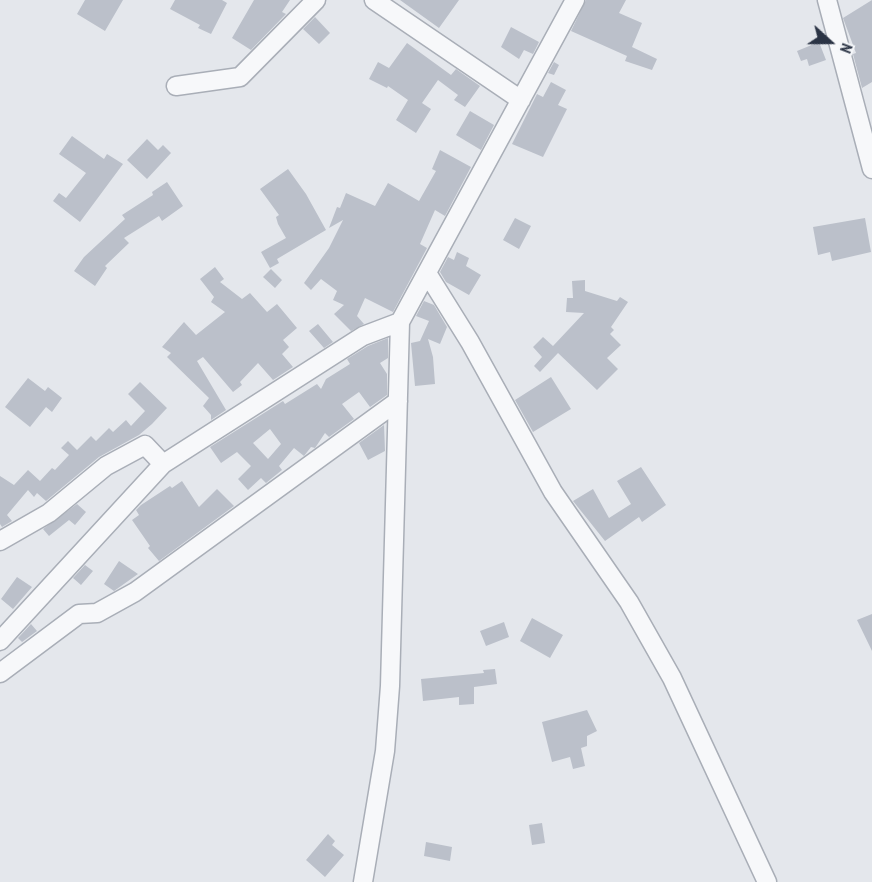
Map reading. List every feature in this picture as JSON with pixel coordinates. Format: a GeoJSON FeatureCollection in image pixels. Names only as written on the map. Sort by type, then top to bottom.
{"type":"FeatureCollection","features":[{"type":"Feature","properties":{"kind":"street"},"geometry":{"type":"LineString","coordinates":[[176,86],[240,77],[316,0]]}},
{"type":"Feature","properties":{"kind":"street"},"geometry":{"type":"LineString","coordinates":[[374,0],[521,100]]}},
{"type":"Feature","properties":{"kind":"street"},"geometry":{"type":"LineString","coordinates":[[363,882],[385,751],[390,686],[400,322],[575,0]]}},
{"type":"Feature","properties":{"kind":"street"},"geometry":{"type":"LineString","coordinates":[[827,0],[872,169]]}},
{"type":"Feature","properties":{"kind":"street"},"geometry":{"type":"LineString","coordinates":[[427,273],[470,342],[553,492],[629,602],[672,678],[767,882]]}},
{"type":"Feature","properties":{"kind":"street"},"geometry":{"type":"LineString","coordinates":[[0,641],[163,464],[363,336],[400,322]]}},
{"type":"Feature","properties":{"kind":"street"},"geometry":{"type":"LineString","coordinates":[[0,673],[79,614],[97,613],[135,592],[398,401]]}},
{"type":"Feature","properties":{"kind":"street"},"geometry":{"type":"LineString","coordinates":[[0,541],[49,513],[106,466],[145,445],[163,464]]}},
{"type":"Feature","properties":{"kind":"building"},"geometry":{"type":"Polygon","coordinates":[[[85,0],[123,0],[105,31],[77,14],[85,0]]]}},
{"type":"Feature","properties":{"kind":"building"},"geometry":{"type":"Polygon","coordinates":[[[175,0],[222,0],[227,3],[211,34],[198,28],[200,25],[170,9],[175,0]]]}},
{"type":"Feature","properties":{"kind":"building"},"geometry":{"type":"Polygon","coordinates":[[[254,0],[290,0],[282,12],[286,14],[251,50],[232,38],[254,0]]]}},
{"type":"Feature","properties":{"kind":"building"},"geometry":{"type":"Polygon","coordinates":[[[400,0],[459,0],[439,28],[400,0]]]}},
{"type":"Feature","properties":{"kind":"building"},"geometry":{"type":"Polygon","coordinates":[[[586,0],[626,0],[619,13],[642,23],[632,47],[657,59],[652,70],[625,61],[627,56],[571,31],[586,0]]]}},
{"type":"Feature","properties":{"kind":"building"},"geometry":{"type":"Polygon","coordinates":[[[872,0],[872,82],[862,88],[853,54],[856,53],[843,18],[872,0]]]}},
{"type":"Feature","properties":{"kind":"building"},"geometry":{"type":"Polygon","coordinates":[[[315,17],[330,33],[319,44],[303,29],[315,17]]]}},
{"type":"Feature","properties":{"kind":"building"},"geometry":{"type":"Polygon","coordinates":[[[511,27],[539,42],[533,54],[524,50],[519,59],[501,47],[511,27]]]}},
{"type":"Feature","properties":{"kind":"building"},"geometry":{"type":"Polygon","coordinates":[[[819,42],[826,60],[809,66],[807,59],[801,61],[797,51],[819,42]]]}},
{"type":"Feature","properties":{"kind":"building"},"geometry":{"type":"Polygon","coordinates":[[[407,43],[451,75],[456,69],[480,86],[465,107],[454,100],[458,95],[438,80],[422,103],[431,109],[416,133],[396,120],[408,100],[388,86],[387,88],[369,79],[378,62],[389,68],[407,43]]]}},
{"type":"Feature","properties":{"kind":"building"},"geometry":{"type":"Polygon","coordinates":[[[554,62],[559,65],[554,75],[548,73],[554,62]]]}},
{"type":"Feature","properties":{"kind":"building"},"geometry":{"type":"Polygon","coordinates":[[[551,82],[566,90],[558,105],[567,109],[543,157],[512,144],[537,94],[543,97],[551,82]]]}},
{"type":"Feature","properties":{"kind":"building"},"geometry":{"type":"Polygon","coordinates":[[[470,111],[494,125],[481,150],[456,135],[470,111]]]}},
{"type":"Feature","properties":{"kind":"building"},"geometry":{"type":"Polygon","coordinates":[[[72,136],[104,159],[107,154],[123,164],[80,222],[53,201],[59,193],[66,198],[86,173],[59,154],[72,136]]]}},
{"type":"Feature","properties":{"kind":"building"},"geometry":{"type":"Polygon","coordinates":[[[147,139],[158,150],[163,145],[171,153],[147,179],[127,160],[147,139]]]}},
{"type":"Feature","properties":{"kind":"building"},"geometry":{"type":"Polygon","coordinates":[[[440,150],[471,167],[445,216],[435,210],[420,244],[427,248],[393,312],[365,298],[357,316],[364,324],[351,331],[334,314],[344,305],[333,300],[337,291],[321,279],[311,290],[304,283],[329,248],[343,220],[329,228],[337,207],[340,208],[346,193],[375,206],[388,183],[419,201],[436,171],[432,169],[440,150]]]}},
{"type":"Feature","properties":{"kind":"building"},"geometry":{"type":"Polygon","coordinates":[[[288,169],[306,194],[326,230],[277,259],[279,263],[270,268],[261,252],[286,238],[278,224],[276,217],[279,215],[260,189],[288,169]]]}},
{"type":"Feature","properties":{"kind":"building"},"geometry":{"type":"Polygon","coordinates":[[[167,182],[183,206],[162,221],[159,216],[124,238],[129,243],[105,266],[107,268],[95,286],[74,271],[84,257],[125,219],[122,215],[153,195],[152,192],[167,182]]]}},
{"type":"Feature","properties":{"kind":"building"},"geometry":{"type":"Polygon","coordinates":[[[515,218],[531,226],[519,249],[503,240],[515,218]]]}},
{"type":"Feature","properties":{"kind":"building"},"geometry":{"type":"Polygon","coordinates":[[[865,218],[871,252],[832,261],[830,252],[818,255],[813,227],[865,218]]]}},
{"type":"Feature","properties":{"kind":"building"},"geometry":{"type":"Polygon","coordinates":[[[457,252],[469,258],[466,266],[481,275],[469,295],[446,282],[440,272],[448,257],[454,260],[457,252]]]}},
{"type":"Feature","properties":{"kind":"building"},"geometry":{"type":"Polygon","coordinates":[[[215,267],[224,279],[220,282],[242,299],[250,293],[267,312],[277,304],[297,328],[283,340],[289,347],[282,354],[293,367],[273,380],[258,363],[240,382],[242,385],[233,392],[203,357],[197,361],[226,410],[211,420],[211,415],[203,406],[209,398],[167,357],[171,353],[162,347],[184,322],[196,335],[225,312],[211,302],[214,297],[200,279],[215,267]]]}},
{"type":"Feature","properties":{"kind":"building"},"geometry":{"type":"Polygon","coordinates":[[[271,269],[282,280],[275,288],[263,277],[271,269]]]}},
{"type":"Feature","properties":{"kind":"building"},"geometry":{"type":"Polygon","coordinates":[[[585,280],[585,291],[617,301],[620,297],[628,302],[611,327],[614,330],[610,334],[621,345],[607,358],[618,369],[597,390],[558,353],[540,372],[534,366],[542,357],[533,347],[543,337],[553,346],[584,313],[566,312],[567,298],[573,298],[572,281],[585,280]]]}},
{"type":"Feature","properties":{"kind":"building"},"geometry":{"type":"Polygon","coordinates":[[[424,301],[434,305],[447,327],[440,344],[428,339],[433,357],[435,384],[415,386],[411,343],[420,341],[429,321],[416,316],[424,301]]]}},
{"type":"Feature","properties":{"kind":"building"},"geometry":{"type":"Polygon","coordinates":[[[318,324],[333,342],[324,348],[309,331],[318,324]]]}},
{"type":"Feature","properties":{"kind":"building"},"geometry":{"type":"Polygon","coordinates":[[[388,338],[388,358],[380,363],[387,374],[387,395],[370,407],[359,392],[342,404],[354,419],[329,437],[325,433],[315,448],[311,447],[304,456],[294,448],[279,466],[282,470],[266,483],[261,478],[248,490],[238,479],[251,466],[237,452],[221,463],[210,447],[283,401],[285,404],[317,384],[321,389],[326,379],[350,364],[347,359],[368,346],[388,338]],[[270,429],[253,443],[268,459],[281,444],[270,429]]]}},
{"type":"Feature","properties":{"kind":"building"},"geometry":{"type":"Polygon","coordinates":[[[551,377],[571,409],[533,432],[515,400],[551,377]]]}},
{"type":"Feature","properties":{"kind":"building"},"geometry":{"type":"Polygon","coordinates":[[[28,378],[45,391],[48,387],[62,398],[52,412],[46,407],[30,427],[5,407],[28,378]]]}},
{"type":"Feature","properties":{"kind":"building"},"geometry":{"type":"Polygon","coordinates":[[[140,382],[167,408],[152,424],[139,435],[99,457],[46,501],[37,493],[34,497],[28,490],[7,515],[12,521],[2,527],[0,524],[0,476],[14,485],[28,470],[40,481],[52,468],[55,470],[69,455],[61,448],[68,441],[77,450],[91,436],[96,441],[109,428],[113,432],[126,420],[131,426],[145,411],[128,394],[140,382]]]}},
{"type":"Feature","properties":{"kind":"building"},"geometry":{"type":"Polygon","coordinates":[[[384,425],[385,451],[368,460],[359,443],[384,425]]]}},
{"type":"Feature","properties":{"kind":"building"},"geometry":{"type":"Polygon","coordinates":[[[641,467],[666,505],[642,522],[639,517],[605,541],[573,501],[593,489],[609,518],[631,504],[617,481],[641,467]]]}},
{"type":"Feature","properties":{"kind":"building"},"geometry":{"type":"Polygon","coordinates":[[[182,481],[199,507],[217,489],[234,506],[159,561],[148,548],[150,546],[132,520],[139,515],[136,510],[141,505],[182,481]]]}},
{"type":"Feature","properties":{"kind":"building"},"geometry":{"type":"Polygon","coordinates":[[[77,504],[86,512],[75,525],[69,520],[49,536],[43,529],[77,504]]]}},
{"type":"Feature","properties":{"kind":"building"},"geometry":{"type":"Polygon","coordinates":[[[119,561],[138,574],[114,591],[104,584],[119,561]]]}},
{"type":"Feature","properties":{"kind":"building"},"geometry":{"type":"Polygon","coordinates":[[[85,565],[93,571],[81,585],[73,578],[85,565]]]}},
{"type":"Feature","properties":{"kind":"building"},"geometry":{"type":"Polygon","coordinates":[[[17,577],[32,587],[13,609],[1,599],[17,577]]]}},
{"type":"Feature","properties":{"kind":"building"},"geometry":{"type":"Polygon","coordinates":[[[872,614],[872,651],[857,620],[872,614]]]}},
{"type":"Feature","properties":{"kind":"building"},"geometry":{"type":"Polygon","coordinates":[[[532,618],[563,635],[550,658],[520,641],[532,618]]]}},
{"type":"Feature","properties":{"kind":"building"},"geometry":{"type":"Polygon","coordinates":[[[504,622],[509,637],[486,646],[480,631],[504,622]]]}},
{"type":"Feature","properties":{"kind":"building"},"geometry":{"type":"Polygon","coordinates":[[[31,624],[37,631],[22,642],[18,638],[31,624]]]}},
{"type":"Feature","properties":{"kind":"building"},"geometry":{"type":"Polygon","coordinates":[[[495,669],[497,684],[474,687],[474,704],[459,705],[459,697],[423,701],[421,679],[484,673],[483,670],[495,669]]]}},
{"type":"Feature","properties":{"kind":"building"},"geometry":{"type":"Polygon","coordinates":[[[587,710],[597,731],[587,736],[587,746],[581,748],[585,766],[573,769],[570,757],[552,762],[542,722],[587,710]]]}},
{"type":"Feature","properties":{"kind":"building"},"geometry":{"type":"Polygon","coordinates":[[[542,823],[545,843],[532,845],[529,825],[542,823]]]}},
{"type":"Feature","properties":{"kind":"building"},"geometry":{"type":"Polygon","coordinates":[[[328,834],[335,841],[332,845],[344,855],[325,877],[306,860],[328,834]]]}},
{"type":"Feature","properties":{"kind":"building"},"geometry":{"type":"Polygon","coordinates":[[[426,842],[452,847],[450,861],[424,856],[426,842]]]}}]}
